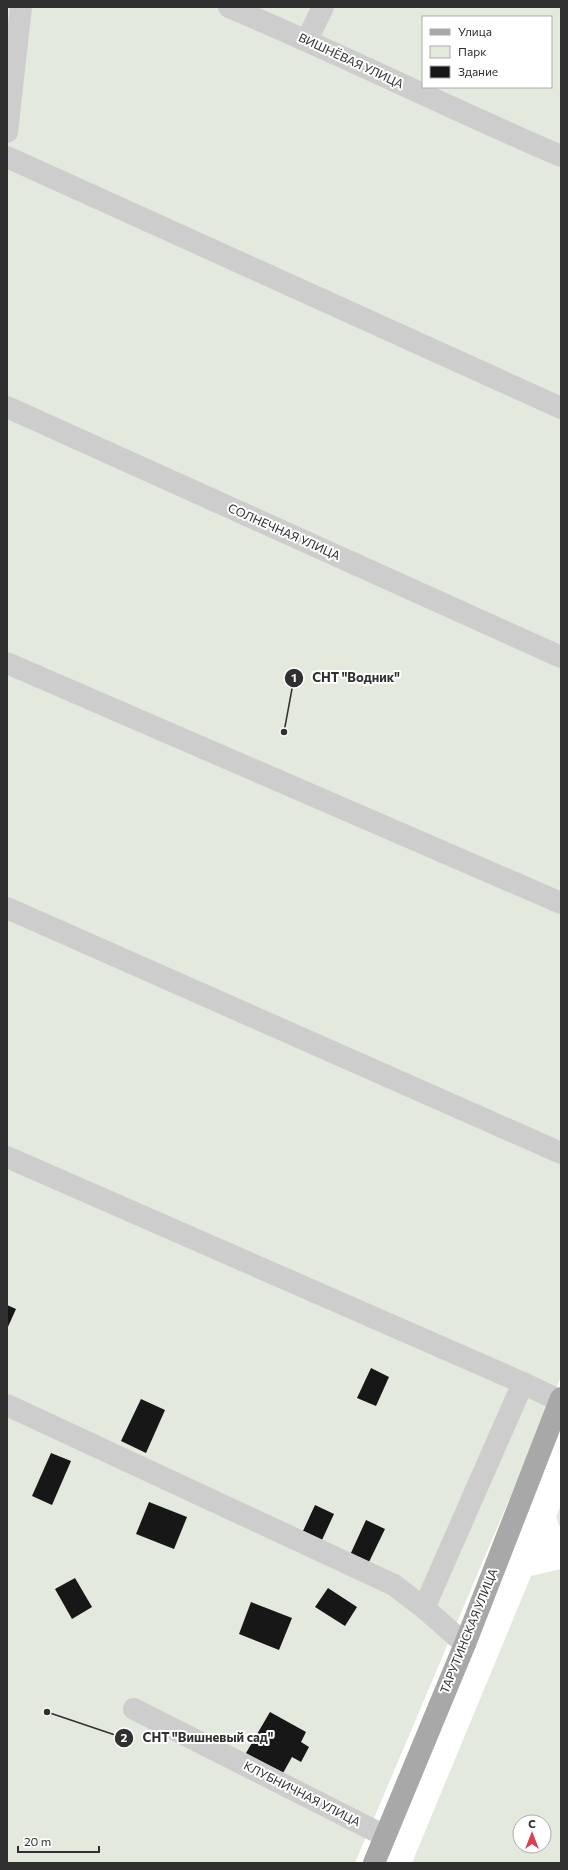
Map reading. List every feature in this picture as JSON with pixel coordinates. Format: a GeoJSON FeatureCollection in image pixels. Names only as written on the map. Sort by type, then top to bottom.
{"type":"FeatureCollection","features":[{"type":"Feature","properties":{"kind":"main road","name":"ТАРУТИНСКАЯ УЛИЦА"},"geometry":{"type":"LineString","coordinates":[[374,1863],[465,1644],[560,1400]]}},
{"type":"Feature","properties":{"kind":"street"},"geometry":{"type":"LineString","coordinates":[[7,132],[21,7]]}},
{"type":"Feature","properties":{"kind":"street","name":"ВИШНЁВАЯ УЛИЦА"},"geometry":{"type":"LineString","coordinates":[[229,7],[307,40],[468,116],[561,156]]}},
{"type":"Feature","properties":{"kind":"street"},"geometry":{"type":"LineString","coordinates":[[307,40],[323,7]]}},
{"type":"Feature","properties":{"kind":"street"},"geometry":{"type":"LineString","coordinates":[[7,157],[561,408]]}},
{"type":"Feature","properties":{"kind":"street","name":"СОЛНЕЧНАЯ УЛИЦА"},"geometry":{"type":"LineString","coordinates":[[7,407],[561,657]]}},
{"type":"Feature","properties":{"kind":"street"},"geometry":{"type":"LineString","coordinates":[[7,663],[561,903]]}},
{"type":"Feature","properties":{"kind":"street"},"geometry":{"type":"LineString","coordinates":[[7,908],[561,1153]]}},
{"type":"Feature","properties":{"kind":"street"},"geometry":{"type":"LineString","coordinates":[[7,1157],[560,1400]]}},
{"type":"Feature","properties":{"kind":"street"},"geometry":{"type":"LineString","coordinates":[[424,1608],[523,1383]]}},
{"type":"Feature","properties":{"kind":"street"},"geometry":{"type":"LineString","coordinates":[[7,1405],[394,1585],[424,1608],[465,1644]]}},
{"type":"Feature","properties":{"kind":"street","name":"КЛУБНИЧНАЯ УЛИЦА"},"geometry":{"type":"LineString","coordinates":[[134,1709],[385,1836]]}},
{"type":"Feature","properties":{"kind":"green space"},"geometry":{"type":"Polygon","coordinates":[[[7,7],[561,7],[561,1377],[355,1863],[7,1863],[7,7]]]}},
{"type":"Feature","properties":{"kind":"green space"},"geometry":{"type":"Polygon","coordinates":[[[561,1504],[561,1530],[556,1517],[561,1504]]]}},
{"type":"Feature","properties":{"kind":"green space"},"geometry":{"type":"Polygon","coordinates":[[[561,1569],[561,1863],[412,1863],[531,1576],[561,1569]]]}},
{"type":"Feature","properties":{"kind":"building"},"geometry":{"type":"Polygon","coordinates":[[[7,1305],[16,1309],[7,1329],[7,1305]]]}},
{"type":"Feature","properties":{"kind":"building"},"geometry":{"type":"Polygon","coordinates":[[[371,1368],[389,1377],[376,1406],[357,1398],[371,1368]]]}},
{"type":"Feature","properties":{"kind":"building"},"geometry":{"type":"Polygon","coordinates":[[[141,1399],[165,1410],[146,1453],[121,1441],[141,1399]]]}},
{"type":"Feature","properties":{"kind":"building"},"geometry":{"type":"Polygon","coordinates":[[[51,1453],[71,1461],[52,1505],[32,1496],[51,1453]]]}},
{"type":"Feature","properties":{"kind":"building"},"geometry":{"type":"Polygon","coordinates":[[[149,1502],[187,1517],[174,1549],[136,1534],[149,1502]]]}},
{"type":"Feature","properties":{"kind":"building"},"geometry":{"type":"Polygon","coordinates":[[[315,1505],[334,1514],[322,1540],[303,1531],[315,1505]]]}},
{"type":"Feature","properties":{"kind":"building"},"geometry":{"type":"Polygon","coordinates":[[[366,1520],[385,1529],[368,1564],[350,1555],[366,1520]]]}},
{"type":"Feature","properties":{"kind":"building"},"geometry":{"type":"Polygon","coordinates":[[[75,1578],[92,1607],[72,1619],[55,1589],[75,1578]]]}},
{"type":"Feature","properties":{"kind":"building"},"geometry":{"type":"Polygon","coordinates":[[[328,1588],[357,1607],[345,1626],[315,1607],[328,1588]]]}},
{"type":"Feature","properties":{"kind":"building"},"geometry":{"type":"Polygon","coordinates":[[[251,1602],[292,1618],[279,1650],[239,1634],[251,1602]]]}},
{"type":"Feature","properties":{"kind":"building"},"geometry":{"type":"Polygon","coordinates":[[[270,1712],[306,1732],[301,1742],[309,1747],[301,1762],[292,1757],[283,1773],[246,1753],[270,1712]]]}},
{"type":"Feature","properties":{"kind":"place","name":"СНТ \"Водник\""},"geometry":{"type":"Point","coordinates":[284,732]}},
{"type":"Feature","properties":{"kind":"place","name":"СНТ \"Вишневый сад\""},"geometry":{"type":"Point","coordinates":[47,1712]}}]}
